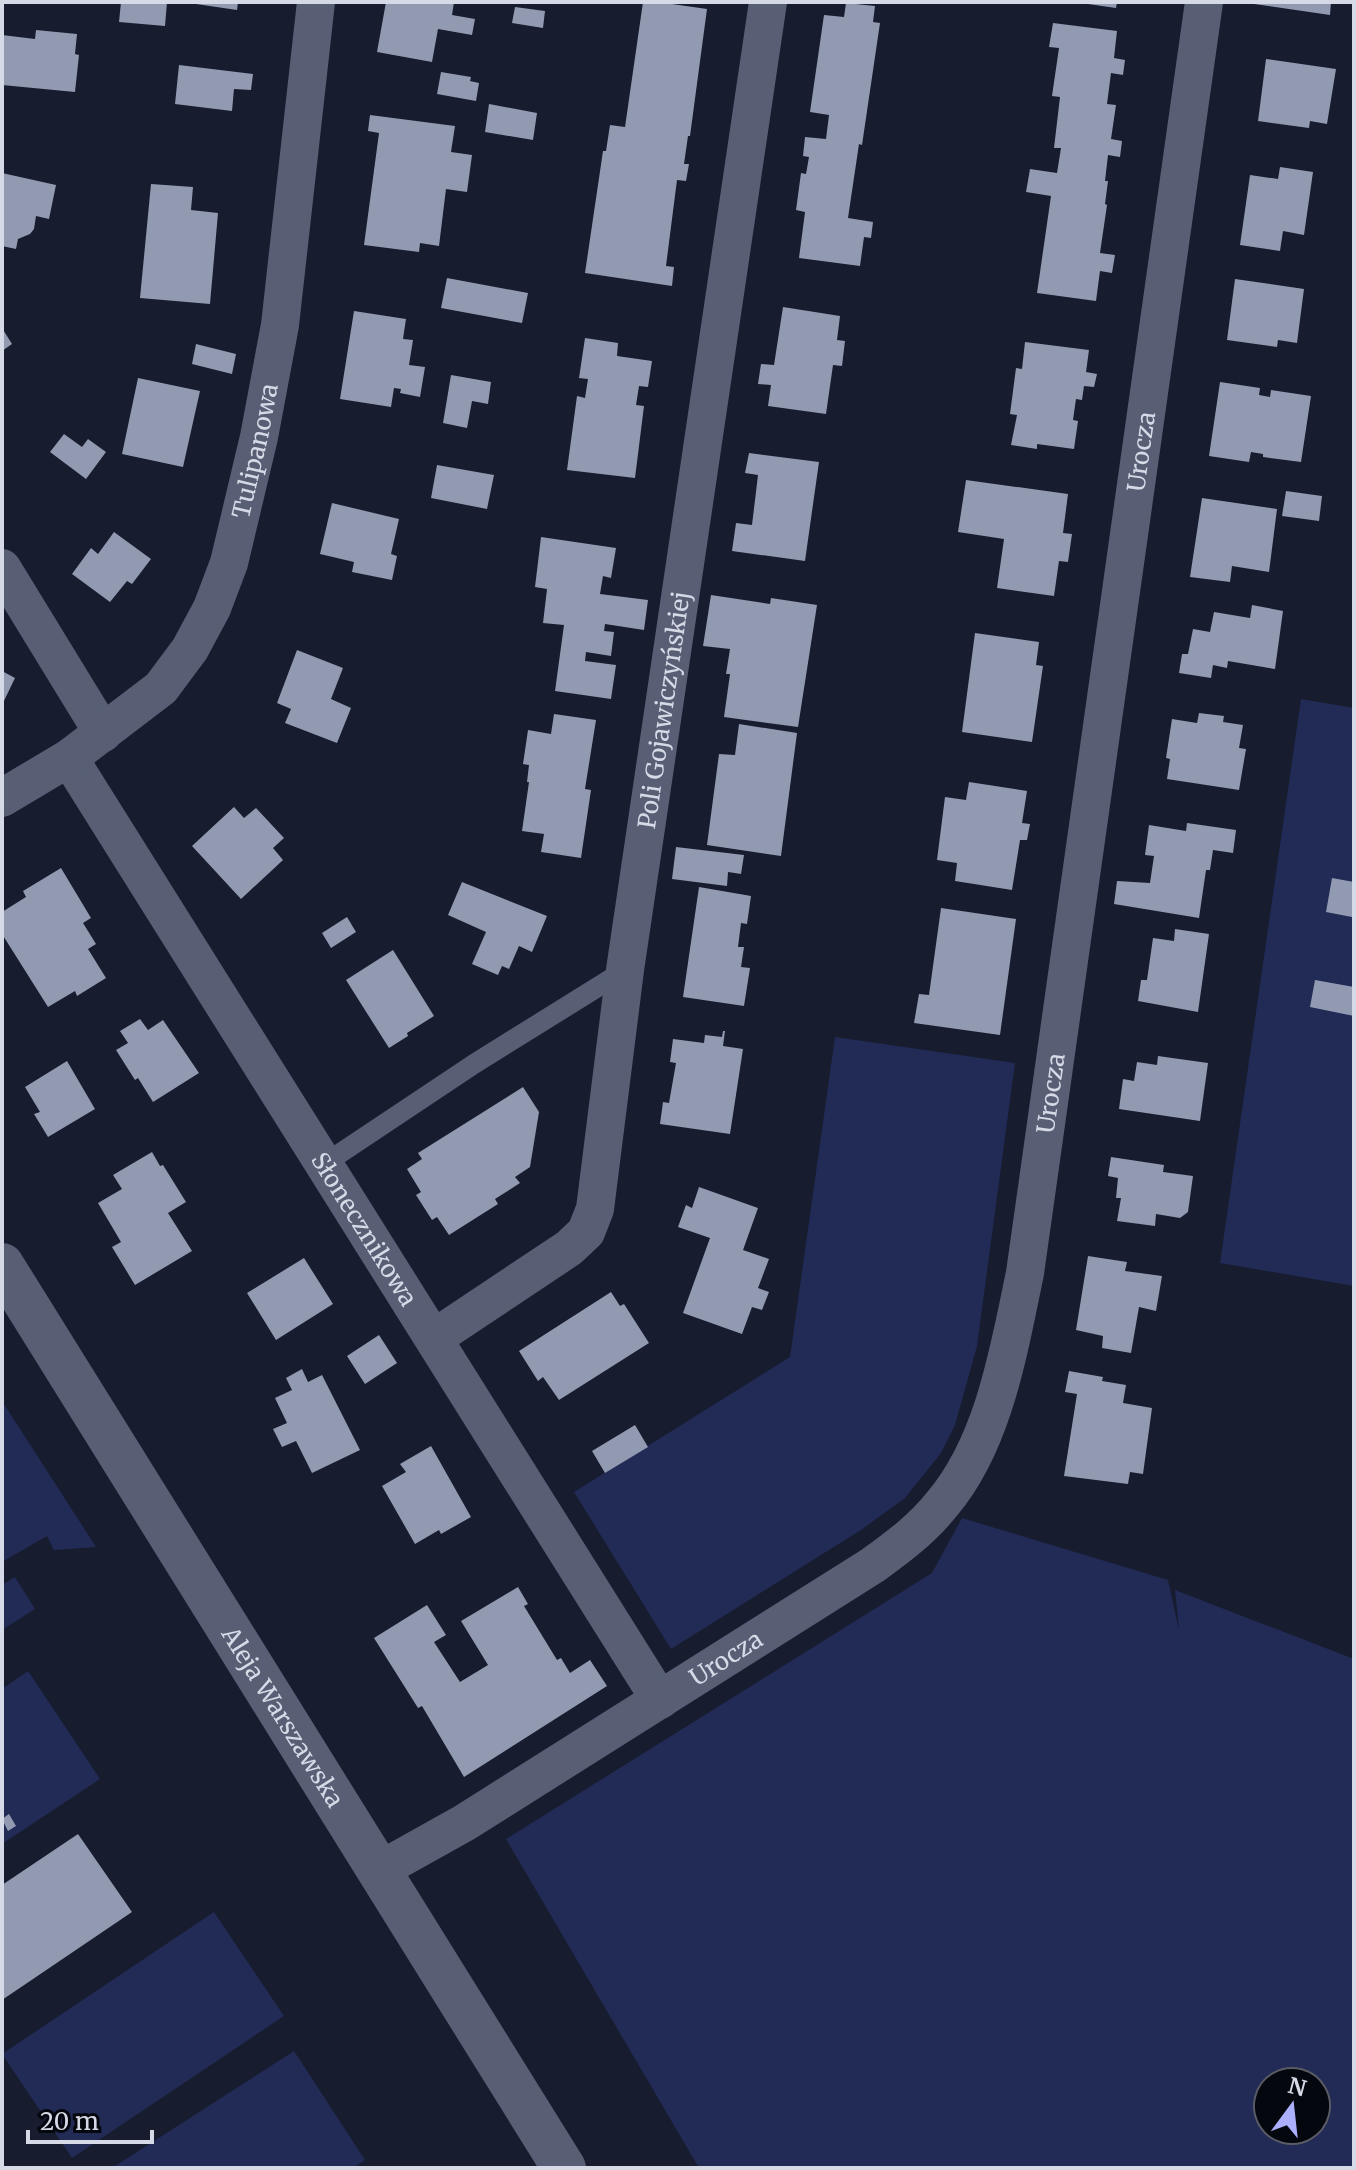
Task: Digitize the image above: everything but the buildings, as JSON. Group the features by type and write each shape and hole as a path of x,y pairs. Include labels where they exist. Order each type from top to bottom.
{"street":[{"name":"Tulipanowa","path":"2,798 69,758 161,688 190,649 212,608 229,563 259,437 280,325 316,2"},
{"name":"Poli Gojawiczyńskiej","path":"434,1338 569,1248 586,1232 595,1209 625,970 768,2"},
{"name":"Urocza","path":"378,1871 464,1823 861,1573 914,1535 944,1503 967,1467 987,1423 1001,1379 1025,1273 1204,2"},
{"path":"2,568 103,733"},
{"name":"Słonecznikowa","path":"69,758 660,1700"},
{"name":"Aleja Warszawska","path":"2,1265 564,2168"}],"lane":[{"path":"324,1164 474,1064 625,970"}],"shaded area":[{"path":"1301,699 1354,708 1354,1286 1220,1263"},
{"path":"835,1037 1015,1063 977,1346 955,1425 941,1453 905,1498 861,1530 671,1649 574,1492 790,1357"},
{"path":"2,1401 96,1547 54,1550 47,1536 2,1562"},
{"path":"962,1518 1168,1580 1179,1630 1175,1590 1354,1659 1354,2168 699,2168 506,1839 932,1573"},
{"path":"15,1577 35,1609 2,1630 2,1585"},
{"path":"28,1671 100,1779 2,1844 2,1689"},
{"path":"214,1912 284,2016 72,2158 2,2054"},
{"path":"294,2051 365,2160 353,2168 112,2168"}]}
